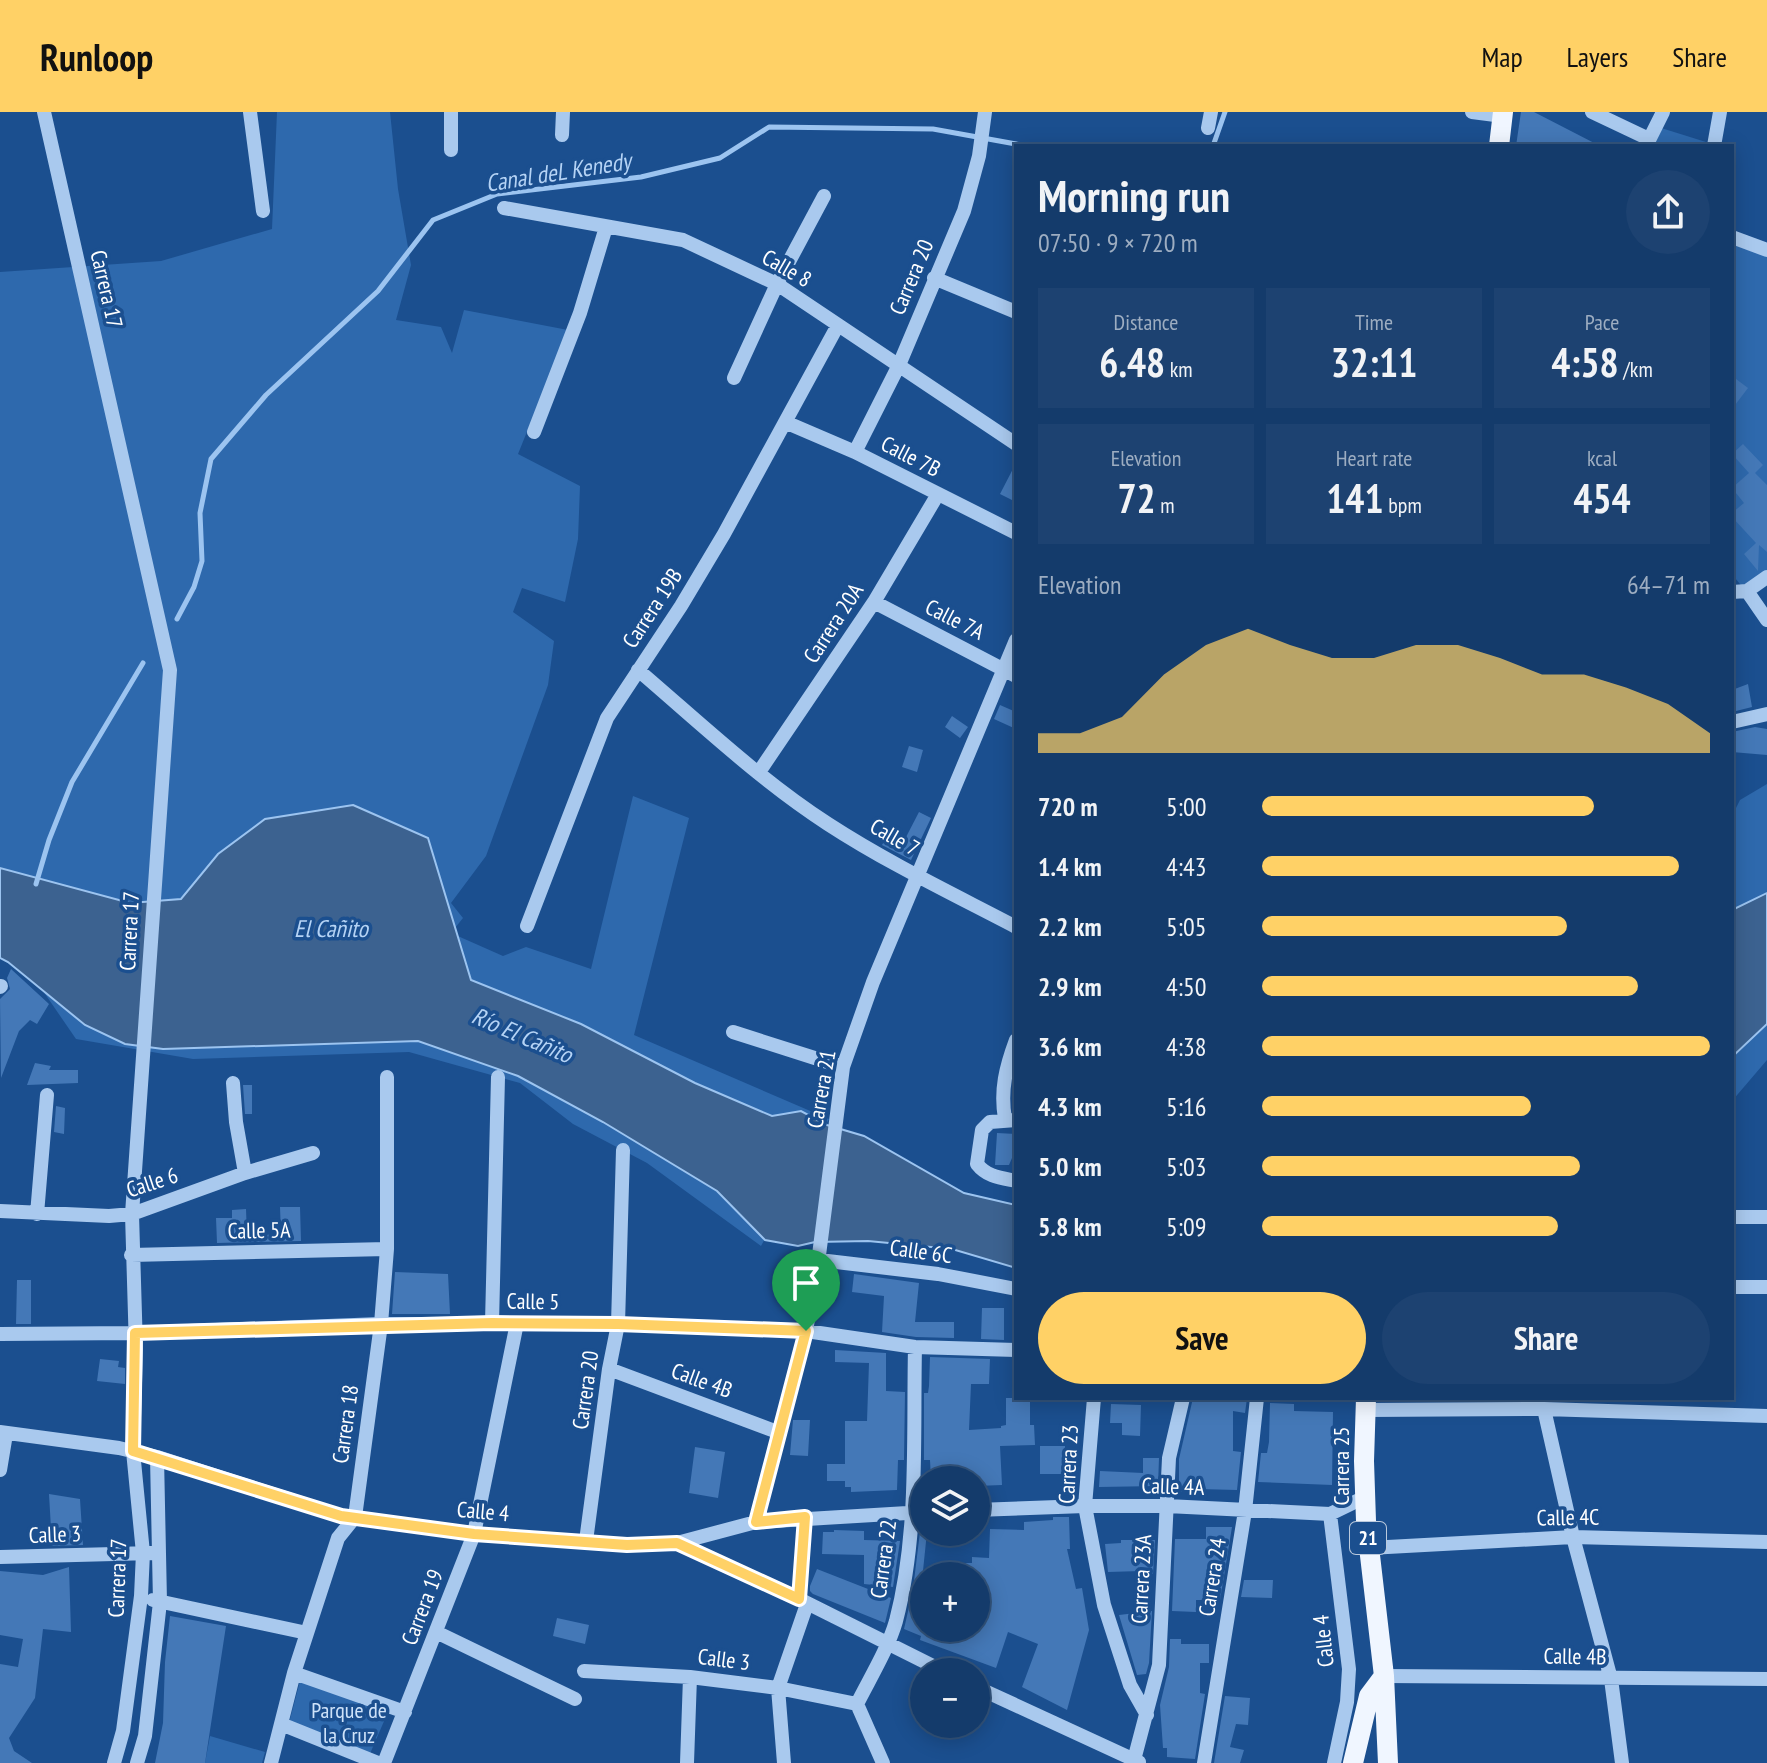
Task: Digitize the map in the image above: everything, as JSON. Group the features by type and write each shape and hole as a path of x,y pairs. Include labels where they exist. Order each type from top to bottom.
{"main road":[{"path":"1499,144 1503,114"},
{"name":"Carrera 25","path":"1366,1404 1365,1497 1384,1676"},
{"path":"1353,1763 1369,1696 1384,1676"},
{"name":"21","path":"1384,1676 1388,1763"}],"street":[{"path":"44,113 62,112"},
{"path":"250,112 263,211"},
{"path":"451,112 451,150"},
{"path":"562,135 563,112"},
{"path":"1208,128 1211,112"},
{"path":"1472,112 1503,114"},
{"path":"1592,112 1647,142 1663,112"},
{"path":"1714,144 1720,112"},
{"name":"Carrera 17","path":"44,113 170,670 132,1214 135,1333 133,1451 143,1553 141,1596 123,1731 114,1763"},
{"name":"Carrera 20","path":"855,452 899,365 964,211 979,156 984,119"},
{"path":"734,378 777,284 824,196"},
{"name":"Calle 8","path":"504,208 683,240 777,284 1014,443"},
{"path":"534,432 580,313 606,227"},
{"path":"1734,238 1767,250"},
{"path":"934,278 1014,311"},
{"name":"Carrera 19B","path":"527,926 607,718 717,546 838,325"},
{"name":"Calle 7B","path":"785,422 855,452 1014,532"},
{"name":"Carrera 20A","path":"759,772 874,602 938,494"},
{"path":"1767,577 1740,591 1767,620"},
{"name":"Calle 7A","path":"874,602 1010,672"},
{"name":"Carrera 21","path":"756,1522 806,1331 819,1257 843,1067 873,982 1010,672 1014,651"},
{"name":"Calle 7","path":"638,670 759,772 827,823 919,877 1014,926"},
{"path":"1734,722 1767,714"},
{"path":"733,1032 843,1067"},
{"path":"1014,1046 1005,1071 1002,1099 1010,1120 990,1122 982,1130 977,1164 992,1177 1014,1181"},
{"name":"Carrera 18","path":"271,1763 294,1673 338,1538 355,1517 381,1324 387,1249 387,1077"},
{"path":"492,1323 498,1077"},
{"path":"233,1083 245,1173"},
{"path":"37,1214 47,1095"},
{"name":"Carrera 20","path":"586,1541 618,1324 623,1150"},
{"name":"Calle 6","path":"0,1211 109,1216 132,1214 245,1173 313,1153"},
{"path":"1734,1217 1767,1217"},
{"name":"Calle 5A","path":"131,1255 387,1249"},
{"name":"Calle 6C","path":"819,1257 1014,1289"},
{"path":"1734,1287 1767,1287"},
{"name":"Carrera 19","path":"381,1763 405,1712 474,1534 517,1323"},
{"name":"Calle 5","path":"0,1334 135,1333 381,1324 618,1324 806,1331 915,1347 1014,1350"},
{"name":"Carrera 22","path":"915,1347 917,1466"},
{"name":"Calle 4B","path":"609,1369 780,1433"},
{"name":"Carrera 23","path":"1094,1400 1085,1506 1104,1605 1130,1685 1147,1715"},
{"name":"Carrera 23A","path":"1138,1761 1159,1665 1169,1458 1183,1400"},
{"name":"Carrera 24","path":"1204,1763 1245,1511 1257,1400"},
{"path":"1366,1404 1518,1403 1544,1409 1767,1416"},
{"path":"1544,1409 1573,1537 1611,1679 1622,1763"},
{"path":"0,1470 3,1433"},
{"name":"Calle 4","path":"3,1433 133,1451 341,1516 474,1534 627,1545 677,1543 917,1658"},
{"name":"Carrera 17","path":"137,1763 145,1736 160,1602 157,1457"},
{"name":"Calle 4A","path":"990,1509 1167,1506 1330,1514 1365,1497"},
{"path":"677,1543 756,1522 910,1512"},
{"name":"Calle 4","path":"1330,1514 1349,1669 1347,1702 1334,1763"},
{"path":"784,1763 778,1688 803,1602 805,1517"},
{"name":"Calle 4C","path":"1369,1548 1573,1537 1767,1542"},
{"name":"Carrera 22","path":"857,1704 895,1625 912,1546"},
{"name":"Calle 3","path":"0,1557 159,1553"},
{"path":"141,1596 307,1633"},
{"path":"436,1632 575,1699"},
{"name":"Calle 3","path":"584,1671 690,1677 778,1688 857,1704"},
{"path":"294,1673 405,1712"},
{"name":"Calle 4B","path":"1384,1676 1767,1679"},
{"path":"687,1763 690,1677"},
{"path":"990,1694 1113,1758 1138,1761"},
{"path":"857,1704 883,1763"},
{"path":"281,1724 381,1763"},
{"path":"123,1731 145,1736"}],"green space":[{"path":"277,112 390,112 398,189 411,265 396,320 441,327 452,353 464,310 568,330 518,454 580,486 578,539 565,602 522,588 513,612 554,641 548,685 486,856 451,903 463,918 451,933 503,956 526,947 591,969 633,796 689,818 634,1035 829,1119 761,1246 647,1163 573,1124 520,1083 409,1052 193,1059 76,1039 21,959 0,953 0,272 161,261 272,229"},
{"path":"1658,127 1706,142 1706,144 1652,144"},
{"path":"1734,239 1767,253 1767,570 1743,588 1734,577"},
{"path":"1767,784 1767,1060 1734,1099 1734,812 1740,800"},
{"name":"Parque de la Cruz","path":"300,1681 388,1712 369,1756 289,1723"},
{"path":"210,1736 265,1752 262,1763 205,1763"}],"water":[{"name":"El Cañito","path":"353,805 428,838 471,980 581,1024 695,1083 772,1116 801,1111 827,1125 864,1136 964,1193 1014,1205 1014,1267 952,1249 868,1241 815,1242 798,1246 765,1240 717,1191 603,1122 518,1076 418,1041 163,1049 125,1044 85,1025 0,958 0,868 130,903 181,899 218,854 265,819"},
{"path":"1767,893 1767,1024 1734,1055 1734,910"}],"building":[{"path":"1521,112 1534,112 1596,144 1516,144"},
{"path":"1734,378 1748,388 1734,406"},
{"path":"1743,444 1763,465 1755,473 1767,485 1767,552 1759,545 1758,571 1744,554 1756,543 1734,519 1734,511 1744,503 1734,486 1749,473 1734,452"},
{"path":"1014,467 1014,501 1000,494"},
{"path":"1748,684 1752,707 1734,712 1734,689"},
{"path":"1000,705 1014,711 1014,728 994,719"},
{"path":"952,716 968,727 960,738 945,727"},
{"path":"1755,727 1767,729 1767,755 1734,752 1734,732"},
{"path":"909,746 923,750 917,772 902,767"},
{"path":"919,812 931,818 911,860 882,845 888,834 904,841"},
{"path":"11,969 49,1004 37,1024 30,1020 19,1031 1,1078 0,999 10,989 7,978"},
{"path":"35,1063 51,1066 49,1070 78,1070 78,1083 27,1085"},
{"path":"243,1085 252,1085 252,1114 245,1114"},
{"path":"56,1106 65,1108 64,1134 54,1132"},
{"path":"997,1133 1014,1134 1014,1158 1009,1165 995,1165"},
{"path":"280,1207 300,1207 301,1241 217,1243 216,1218 232,1218 232,1210 246,1209 247,1236 281,1234"},
{"path":"395,1272 448,1274 450,1314 392,1314"},
{"path":"854,1274 919,1283 915,1322 954,1322 954,1338 882,1332 884,1296 852,1292"},
{"path":"17,1280 31,1280 31,1324 16,1324"},
{"path":"982,1308 1004,1308 1004,1340 981,1339"},
{"path":"835,1350 886,1353 886,1391 905,1392 904,1460 898,1460 897,1490 851,1492 851,1487 845,1487 845,1481 827,1481 827,1464 845,1464 845,1421 867,1421 869,1363 835,1362"},
{"path":"930,1357 990,1359 989,1384 971,1384 969,1430 1006,1425 1006,1398 1030,1400 1030,1425 1034,1425 1035,1445 1000,1446 1002,1485 990,1485 990,1466 930,1466 930,1460 924,1460 924,1393 928,1393"},
{"path":"100,1359 119,1361 118,1367 125,1368 125,1384 97,1381"},
{"path":"1193,1400 1247,1400 1245,1413 1233,1411 1233,1451 1241,1452 1237,1490 1199,1489 1198,1494 1181,1492 1179,1459"},
{"path":"1270,1403 1294,1404 1294,1411 1333,1412 1332,1485 1258,1482 1261,1453 1267,1453 1269,1442"},
{"path":"1111,1404 1141,1405 1140,1436 1122,1435 1122,1423 1110,1423"},
{"path":"793,1420 810,1420 808,1456 790,1455"},
{"path":"1040,1446 1065,1446 1065,1474 1040,1474"},
{"path":"695,1447 725,1452 718,1498 689,1493"},
{"path":"1143,1458 1159,1458 1158,1486 1099,1487 1100,1471 1143,1473"},
{"path":"49,1494 80,1499 83,1545 52,1546"},
{"path":"1053,1517 1069,1517 1070,1549 1067,1549 1076,1589 1082,1588 1089,1630 1067,1710 1022,1687 1038,1644 1008,1632 996,1668 990,1666 990,1658 969,1658 925,1642 990,1642 990,1562 972,1562 972,1557 989,1558 990,1529 1024,1530 1024,1522 1053,1520"},
{"path":"1206,1527 1232,1527 1220,1600 1196,1600 1196,1612 1172,1611 1175,1539 1206,1539"},
{"path":"864,1531 864,1540 900,1541 893,1587 864,1584 864,1555 822,1554 823,1532"},
{"path":"1121,1540 1155,1540 1153,1574 1141,1574 1141,1571 1108,1572 1105,1544 1121,1543"},
{"path":"918,1546 926,1546 924,1562 916,1562"},
{"path":"69,1567 71,1632 43,1629 35,1698 9,1738 14,1751 32,1763 0,1763 0,1664 18,1667 23,1639 0,1635 0,1571 43,1575"},
{"path":"817,1569 891,1598 885,1623 813,1594 810,1586"},
{"path":"1244,1580 1273,1580 1272,1598 1241,1597"},
{"path":"910,1607 910,1631 904,1629"},
{"path":"1152,1611 1149,1663 1146,1674 1137,1675 1119,1615"},
{"path":"170,1616 226,1626 205,1763 155,1763 163,1723"},
{"path":"557,1618 589,1625 585,1644 553,1636"},
{"path":"1170,1639 1181,1639 1181,1644 1209,1644 1209,1663 1200,1663 1200,1693 1205,1694 1195,1759 1167,1757 1167,1748 1163,1748 1160,1705 1169,1667"},
{"path":"1225,1696 1250,1698 1248,1725 1236,1724 1230,1747 1244,1750 1240,1763 1214,1763"}],"waterway":[{"name":"Canal deL Kenedy","path":"1214,144 1225,112"},
{"name":"Canal deL Kenedy","path":"177,619 194,587 202,561 200,513 211,459 266,395 378,291 433,220 497,194 641,177 720,158 769,127 933,129 1016,144"},
{"name":"Canal deL Kenedy","path":"36,884 72,782 143,663"}],"route":[{"path":"492,1323 806,1331 756,1522 805,1517 799,1599 677,1543 627,1545 474,1534 341,1516 133,1451 135,1333 492,1323"}],"water label":[{"name":"Río El Cañito","path":"522,1035"}]}
